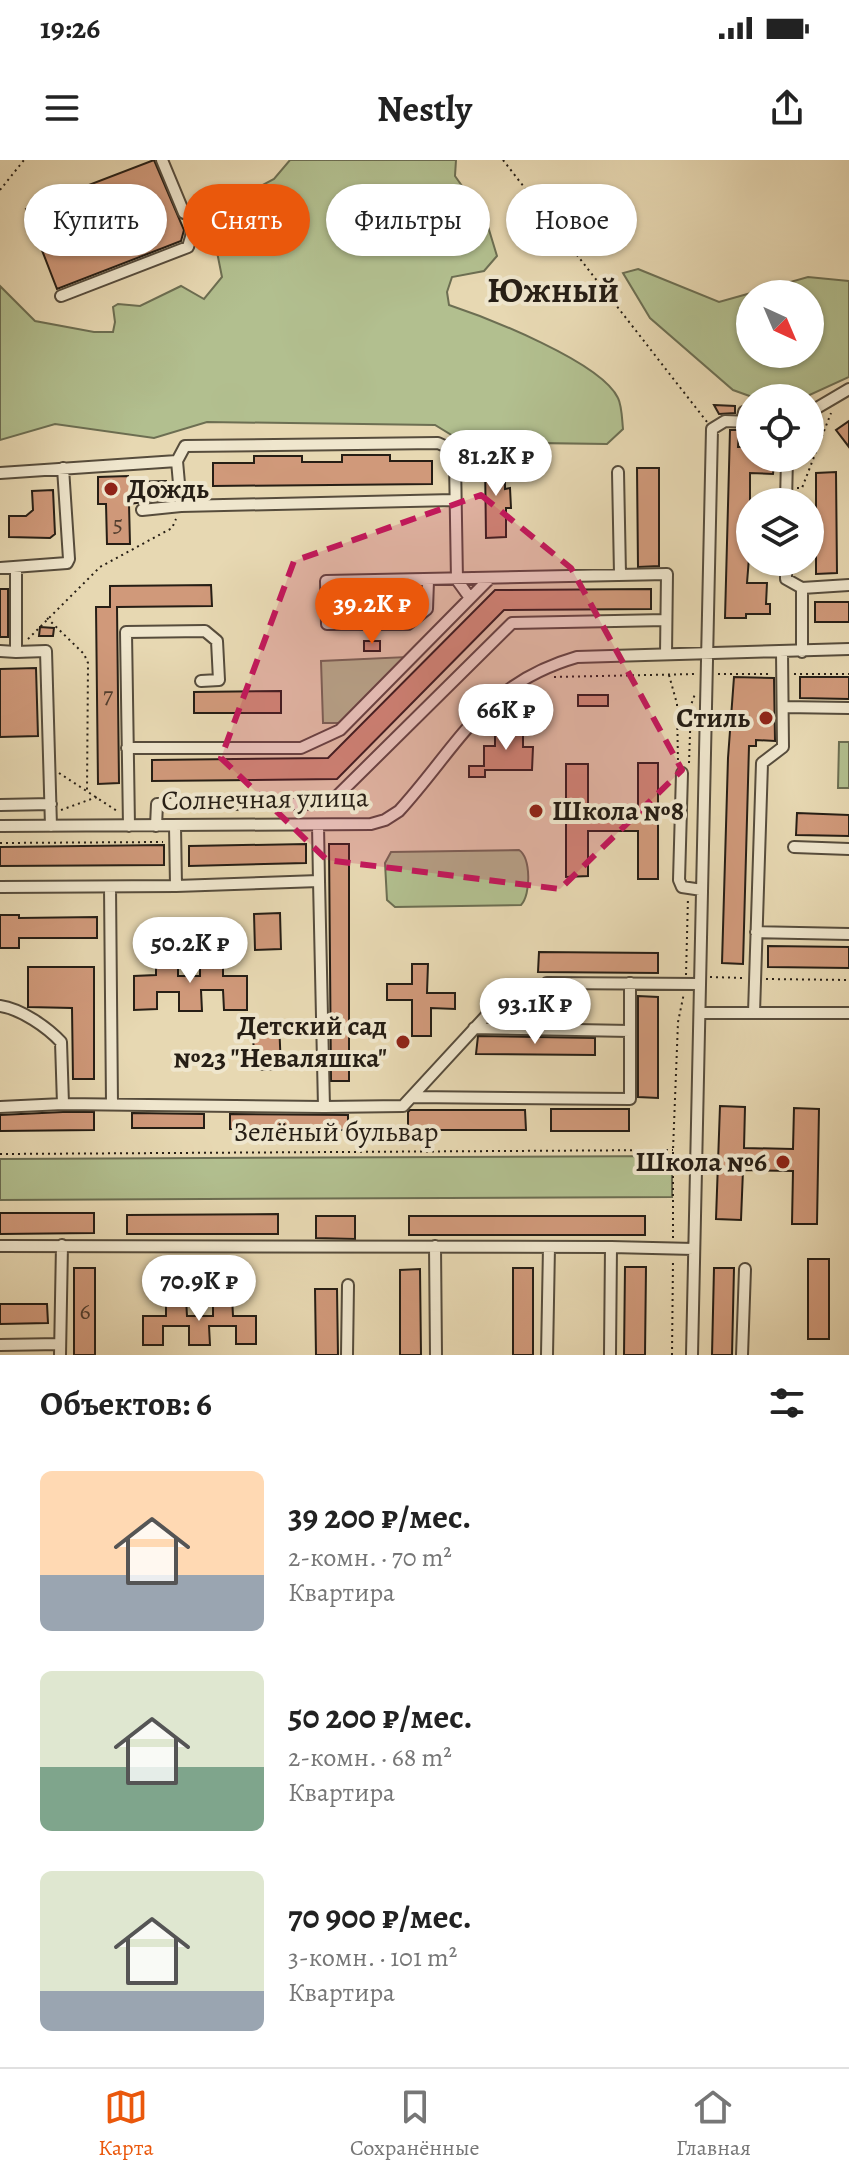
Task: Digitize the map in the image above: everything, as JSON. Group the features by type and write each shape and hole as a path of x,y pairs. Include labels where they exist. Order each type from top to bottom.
{"street":[{"path":"61,296 188,247 194,209 184,213 162,160"},
{"path":"824,404 849,389"},
{"path":"692,1355 712,429 725,421 736,422"},
{"path":"181,506 177,461 185,446 438,443 449,448 455,461 457,580 470,598"},
{"path":"0,473 177,461"},
{"path":"0,568 62,565 69,559 63,468"},
{"path":"618,472 620,574"},
{"path":"787,472 787,488"},
{"path":"142,510 181,506 454,500"},
{"path":"16,567 16,652"},
{"path":"428,581 427,609 408,624 327,624 326,581 667,574 666,654"},
{"path":"786,576 802,588 849,585"},
{"path":"127,748 301,748 340,730 490,578"},
{"path":"802,588 802,652"},
{"path":"324,1107 319,881 329,804 512,623 666,620"},
{"path":"128,822 126,632 205,631 217,641 219,680 201,681"},
{"name":"Солнечная улица","path":"0,826 128,822 156,826 371,824 399,811 483,711 517,683 547,666 577,657 849,649"},
{"path":"0,651 46,651 51,826"},
{"path":"754,1013 762,763 783,747 782,652"},
{"path":"784,707 849,708"},
{"path":"682,773 679,880 682,887 702,890"},
{"path":"156,826 157,804 329,804"},
{"path":"0,805 51,809"},
{"path":"175,826 176,886"},
{"path":"794,847 849,849"},
{"path":"0,887 319,881"},
{"path":"110,887 112,1104"},
{"path":"756,932 849,934"},
{"path":"0,1107 63,1104 403,1106 498,1003 533,1005 547,983 686,984 700,981"},
{"path":"412,1097 630,1099 630,983"},
{"path":"0,1006 15,1009 61,1042 63,1104"},
{"path":"700,1013 849,1013"},
{"path":"474,1028 630,1031"},
{"path":"0,1345 60,1350 62,1245"},
{"path":"0,1246 694,1249"},
{"path":"435,1246 436,1355"},
{"path":"547,1355 549,1247"},
{"path":"610,1355 611,1247"},
{"path":"742,1355 745,1269"},
{"path":"347,1355 348,1285"}],"path":[{"path":"0,190 24,160"},
{"path":"503,160 712,429"},
{"path":"802,488 837,397"},
{"path":"16,652 100,567 172,528 181,506"},
{"path":"47,618 84,654 88,663 87,791"},
{"path":"669,675 677,704 677,762 682,773 689,764 691,705 698,685"},
{"path":"50,766 128,822"},
{"path":"51,809 97,797"},
{"path":"0,843 175,842"},
{"path":"672,1355 673,1150 678,1022 686,984 688,889"},
{"path":"700,981 755,978 849,980"},
{"name":"Зелёный бульвар","path":"0,1154 673,1150"}],"highlighted area":[{"path":"481,495 571,568 682,770 560,889 327,860 221,758 294,561"}],"green space":[{"path":"290,160 456,160 455,176 461,184 326,184 326,256 490,256 490,233 497,256 484,271 452,277 447,292 449,305 542,343 590,370 618,398 623,429 607,444 463,442 435,425 207,422 154,438 55,424 0,440 0,286 35,321 94,332 113,332 113,307 118,304 140,306 181,286 204,299 222,277 218,256 310,256 310,184 265,184 274,179"},
{"path":"638,269 719,302 736,297 736,368 824,368 824,280 797,280 808,277 849,281 849,377 824,388 824,384 736,384 736,391 650,318 623,273"},
{"path":"406,657 341,723 323,723 321,661"},
{"path":"839,742 849,742 849,788 838,788"},
{"path":"519,850 526,861 528,877 527,893 521,905 395,907 387,900 385,863 391,852"},
{"path":"672,1156 672,1197 0,1200 0,1159"}],"building":[{"path":"154,160 164,184 91,184"},
{"path":"167,190 183,228 181,241 167,246"},
{"path":"44,256 142,256 57,289"},
{"path":"714,405 735,406 735,413 719,414"},
{"path":"849,421 849,447 836,430"},
{"path":"730,430 736,430 736,472 773,472 750,473 750,488 736,488 736,576 748,576 747,583 767,583 766,604 770,604 770,614 725,618"},
{"path":"342,455 390,455 390,461 432,461 432,484 213,486 213,463 254,463 254,456 302,456 302,462 342,462"},
{"path":"505,458 505,489 510,488 511,508 506,508 506,537 486,538 485,459"},
{"path":"637,468 659,468 659,566 638,567"},
{"path":"836,472 837,573 824,574 824,488 816,488 816,473"},
{"path":"128,476 128,482 166,481 167,499 129,504 130,544 107,544 106,504 98,504 98,477"},
{"path":"53,490 55,534 50,538 9,537 9,516 26,516 33,510 32,491"},
{"path":"211,585 212,606 117,607 119,783 98,784 96,607 110,607 110,586"},
{"path":"0,589 8,589 8,637 0,637"},
{"path":"651,589 651,609 504,610 337,779 152,781 152,760 328,758 495,590"},
{"path":"417,594 417,607 405,616 335,616 334,595"},
{"path":"815,602 849,602 849,622 815,622"},
{"path":"40,627 54,628 53,636 39,636"},
{"path":"364,641 380,641 380,651 364,651"},
{"path":"36,668 38,736 0,737 0,669"},
{"path":"734,677 774,678 775,741 756,740 756,746 749,746 743,964 722,963 728,758"},
{"path":"800,677 849,677 849,699 800,698"},
{"path":"281,691 281,713 194,713 194,692"},
{"path":"578,695 608,695 608,706 578,706"},
{"path":"495,723 523,723 523,747 533,747 532,770 485,770 485,777 469,777 469,766 484,766 484,746 495,746"},
{"path":"638,763 658,763 658,879 638,879 638,831 588,831 588,876 566,877 566,764 588,764 588,812 638,812"},
{"path":"797,813 849,815 849,836 796,835"},
{"path":"306,844 306,863 189,866 189,846"},
{"path":"329,844 349,844 349,1081 331,1081"},
{"path":"164,845 164,865 0,866 0,847"},
{"path":"280,913 281,949 255,950 254,914"},
{"path":"0,915 19,915 19,918 97,917 97,938 19,938 19,948 0,948"},
{"path":"768,946 849,947 849,968 768,967"},
{"path":"539,952 658,953 658,973 538,972"},
{"path":"200,956 223,956 223,976 247,976 247,1010 224,1010 223,990 201,990 202,1011 179,1011 179,992 157,992 157,1009 134,1010 134,976 156,975 156,957 178,957 178,976 200,976"},
{"path":"412,964 428,964 427,993 455,993 455,1009 431,1008 431,1036 412,1036 412,1000 387,1000 387,984 412,984"},
{"path":"28,967 94,967 94,1079 73,1079 72,1008 28,1007"},
{"path":"638,996 658,997 658,1098 638,1097"},
{"path":"279,1021 281,1069 254,1070 253,1022"},
{"path":"478,1036 595,1038 595,1055 476,1054"},
{"path":"720,1106 745,1107 744,1148 793,1149 794,1108 819,1109 817,1224 792,1224 793,1171 743,1170 741,1220 716,1219"},
{"path":"551,1109 629,1109 629,1131 551,1131"},
{"path":"410,1110 525,1110 526,1130 408,1130"},
{"path":"94,1112 94,1130 0,1131 0,1115"},
{"path":"132,1113 204,1114 204,1128 132,1128"},
{"path":"230,1114 348,1115 348,1130 230,1129"},
{"path":"0,1213 94,1213 94,1233 0,1234"},
{"path":"278,1214 278,1234 127,1234 127,1215"},
{"path":"316,1216 355,1216 355,1239 316,1238"},
{"path":"409,1216 645,1216 645,1235 409,1235"},
{"path":"808,1259 829,1259 829,1339 808,1339"},
{"path":"625,1267 646,1267 645,1355 624,1355"},
{"path":"74,1268 95,1268 95,1355 74,1355"},
{"path":"513,1268 533,1268 533,1355 513,1355"},
{"path":"714,1268 734,1268 732,1355 712,1355"},
{"path":"420,1269 421,1355 400,1355 400,1270"},
{"path":"315,1289 337,1289 338,1355 316,1355"},
{"path":"213,1297 232,1297 233,1316 256,1316 256,1344 236,1344 236,1326 209,1326 210,1345 189,1345 189,1326 163,1326 163,1345 143,1345 143,1316 166,1316 166,1298 186,1298 187,1316 213,1316"},
{"path":"0,1304 47,1304 48,1323 0,1324"}],"place":[{"name":"Дождь","path":"111,489"},
{"name":"Стиль","path":"766,718"},
{"name":"Школа №8","path":"536,811"},
{"name":"Детский сад №23 \"Неваляшка\"","path":"403,1042"},
{"name":"Школа №6","path":"783,1162"}],"district":[{"name":"Южный","path":"553,289"}]}
